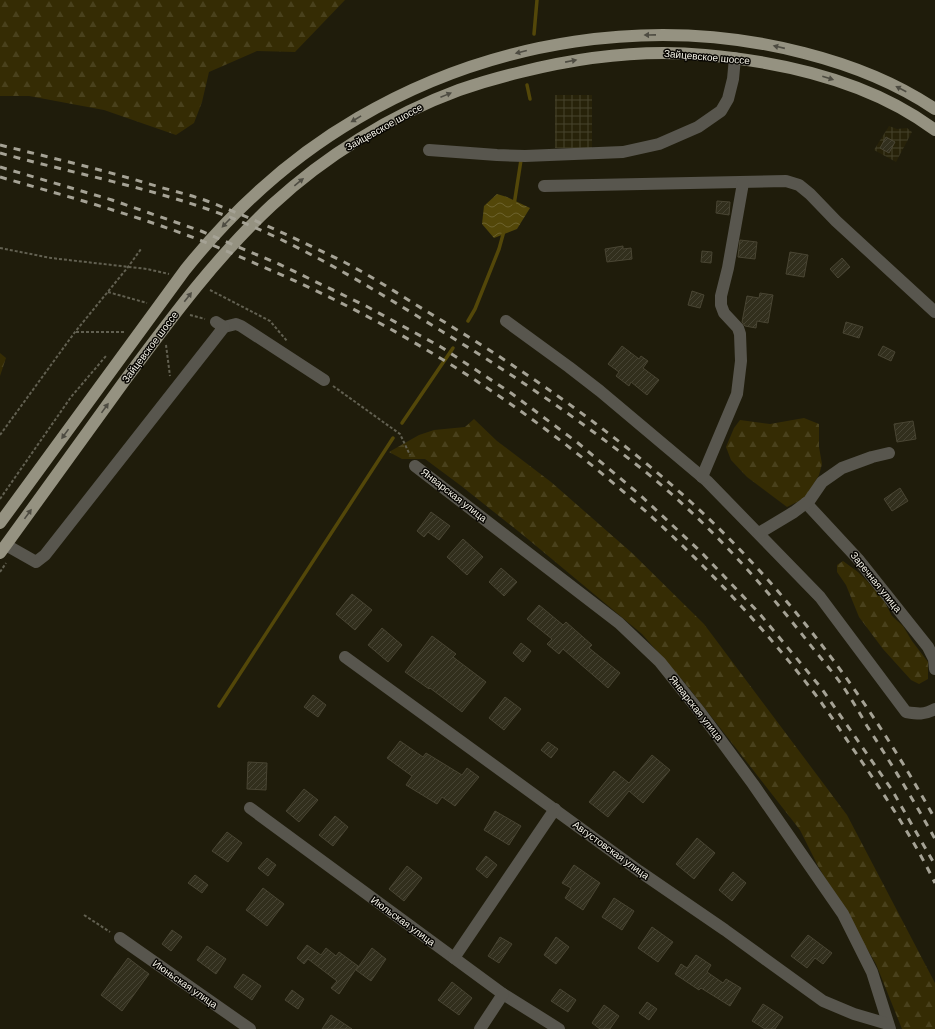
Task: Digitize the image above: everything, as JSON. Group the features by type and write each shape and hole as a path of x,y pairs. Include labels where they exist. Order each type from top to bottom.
{"main road":[{"name":"Зайцевское шоссе","path":"0,523 137,334 193,260 241,207 280,173 312,148 357,118 390,100 437,79 467,68 525,52 587,40 662,34 714,37 747,40 782,47 845,65 899,88 935,109"},
{"name":"Зайцевское шоссе","path":"3,549 160,340 197,285 274,203 314,170 334,156 411,111 443,96 486,81 582,59 610,55 665,52 735,58 787,67 815,74 845,84 895,105 935,130"}],"street":[{"path":"430,150 497,156 525,156 623,152 659,144 698,127 721,111 728,99 733,79 735,58"},
{"path":"544,186 786,181 799,185 935,312"},
{"path":"702,477 737,394 741,361 740,334 738,328 724,313 721,305 721,296 728,268 743,183"},
{"path":"506,321 594,386 702,477 759,533 820,597 906,712 919,714 927,713 935,708"},
{"path":"3,549 36,562 45,555 220,324 236,324 241,326 324,380"},
{"path":"759,533 806,503 822,482 842,468 872,456 889,453"},
{"name":"Январская улица","path":"416,466 619,624 660,662 700,712 753,784 843,914 872,972 889,1026"},
{"name":"Заречная улица","path":"806,503 858,559 928,647 934,659 935,668"},
{"name":"Августовская улица","path":"345,657 639,871 725,930 823,1001 889,1026"},
{"name":"Июльская улица","path":"250,808 503,994 559,1029"},
{"path":"454,958 555,809"},
{"name":"Июньская улица","path":"120,938 250,1029"},
{"path":"480,1029 503,994"}],"path":[{"path":"0,248 51,258 163,272"},
{"path":"0,435 75,332 141,249"},
{"path":"217,293 270,321 286,339 293,359"},
{"path":"75,332 127,332 122,338"},
{"path":"160,340 171,382"},
{"path":"0,498 71,397 106,356"},
{"path":"324,380 400,434 416,466"},
{"path":"84,915 120,938"}],"shaded area":[{"path":"555,95 592,95 592,148 555,148"},
{"path":"889,126 897,129 907,128 912,132 896,162 874,150"}],"green space":[{"path":"0,0 345,0 295,52 257,51 209,72 202,102 194,123 176,135 104,110 29,96 0,96"},
{"path":"0,353 6,358 0,376"},
{"path":"804,418 819,424 819,447 822,464 819,475 805,498 787,507 747,477 731,460 726,447 734,428 740,420 770,424"},
{"path":"474,419 497,441 551,482 632,553 704,624 847,815 935,983 935,1029 902,1029 876,964 818,866 800,830 685,683 642,634 523,535 425,459 402,459 389,452 419,435 434,430 465,427"},
{"path":"843,561 867,581 883,599 892,616 903,626 928,662 928,679 919,684 911,680 883,649 859,617 846,585 837,572 837,565"}],"water":[{"path":"497,194 530,208 517,229 494,238 482,224 484,206"}],"building":[{"path":"886,137 895,142 889,153 880,148"},
{"path":"717,201 730,202 729,215 716,213"},
{"path":"740,240 757,242 755,259 738,257"},
{"path":"623,246 623,249 631,248 632,259 607,262 605,249"},
{"path":"702,251 712,252 711,263 701,262"},
{"path":"790,252 808,255 804,277 786,274"},
{"path":"842,258 850,267 838,278 830,269"},
{"path":"692,291 704,295 700,308 688,305"},
{"path":"760,293 773,295 768,323 757,321 756,328 745,326 742,322 747,296 759,298"},
{"path":"846,322 863,327 859,338 843,333"},
{"path":"622,346 639,359 641,356 648,361 643,368 659,380 647,395 631,382 629,386 616,376 619,372 608,364"},
{"path":"883,346 895,352 891,361 878,355"},
{"path":"913,421 916,439 897,442 894,424"},
{"path":"900,488 908,501 892,511 884,499"},
{"path":"431,512 450,526 439,540 428,532 424,537 417,531"},
{"path":"463,539 483,557 467,575 447,557"},
{"path":"501,568 517,582 504,596 489,582"},
{"path":"352,594 372,610 355,630 336,614"},
{"path":"539,605 563,625 566,622 592,645 589,648 620,673 608,688 563,649 559,654 547,644 552,639 527,619"},
{"path":"382,628 402,645 388,662 368,645"},
{"path":"432,636 456,654 453,657 486,682 462,712 430,688 429,689 405,672"},
{"path":"521,643 531,651 523,662 513,653"},
{"path":"313,695 326,705 318,717 304,707"},
{"path":"505,697 521,709 504,730 489,718"},
{"path":"400,741 423,757 426,753 462,775 467,768 479,777 455,806 442,797 437,804 406,785 412,776 387,758"},
{"path":"548,742 558,749 551,758 541,750"},
{"path":"652,755 670,770 643,803 629,791 608,817 589,802 614,771 629,783"},
{"path":"248,762 267,763 266,790 247,789"},
{"path":"304,789 318,800 299,822 286,811"},
{"path":"495,811 521,826 509,845 484,830"},
{"path":"335,816 348,827 333,846 319,835"},
{"path":"227,832 242,843 228,862 212,851"},
{"path":"697,838 715,853 694,879 676,864"},
{"path":"486,856 497,865 487,878 476,869"},
{"path":"267,858 276,865 268,876 258,868"},
{"path":"574,865 600,883 583,910 565,898 571,888 562,883"},
{"path":"407,866 422,878 404,901 389,889"},
{"path":"733,872 746,883 732,901 719,890"},
{"path":"195,875 208,885 202,893 188,883"},
{"path":"263,888 284,904 267,926 246,910"},
{"path":"614,898 634,911 622,930 602,917"},
{"path":"652,927 673,942 658,962 638,948"},
{"path":"172,930 182,937 171,951 162,944"},
{"path":"808,935 832,953 823,964 815,958 807,968 791,956"},
{"path":"500,937 512,944 499,963 488,956"},
{"path":"556,937 569,947 556,964 544,955"},
{"path":"307,945 321,955 326,948 336,956 339,952 358,966 339,994 331,988 337,981 308,959 304,964 297,958"},
{"path":"207,946 226,959 216,974 197,960"},
{"path":"372,948 386,959 371,981 356,970"},
{"path":"696,955 711,965 707,972 723,983 726,979 741,988 730,1006 701,988 699,990 675,974 681,964 687,968"},
{"path":"128,958 149,974 122,1011 101,995"},
{"path":"243,974 261,986 252,1000 234,987"},
{"path":"452,982 472,998 459,1015 438,1000"},
{"path":"560,989 576,1000 568,1012 551,1001"},
{"path":"292,990 304,999 298,1009 285,1000"},
{"path":"647,1002 657,1009 649,1020 639,1013"},
{"path":"763,1004 783,1017 775,1029 765,1029 752,1021"},
{"path":"604,1005 619,1016 610,1029 600,1029 592,1023"},
{"path":"331,1015 352,1029 322,1029"}],"waterway":[{"path":"534,34 537,0"},
{"path":"527,85 530,99"},
{"path":"514,205 521,160"},
{"path":"468,321 475,309 499,249 504,231"},
{"path":"402,423 453,348"},
{"path":"219,706 393,438"}],"railway":[{"path":"0,145 98,169 195,197 276,230 344,262 381,283 474,340 571,406 633,452 663,477 728,537 762,574 795,612 856,692 884,733 935,819"},
{"path":"0,153 157,193 219,213 274,236 324,261 419,317 520,381 594,432 642,469 687,508 730,551 770,595 842,685 902,782 935,839"},
{"path":"0,167 112,200 201,231 281,265 366,306 441,347 511,393 578,443 639,494 701,552 759,613 822,689 892,790 935,865"},
{"path":"0,177 124,213 173,230 275,272 353,309 429,351 501,398 571,449 638,504 701,564 760,627 815,694 832,718 895,812 935,883"}]}
